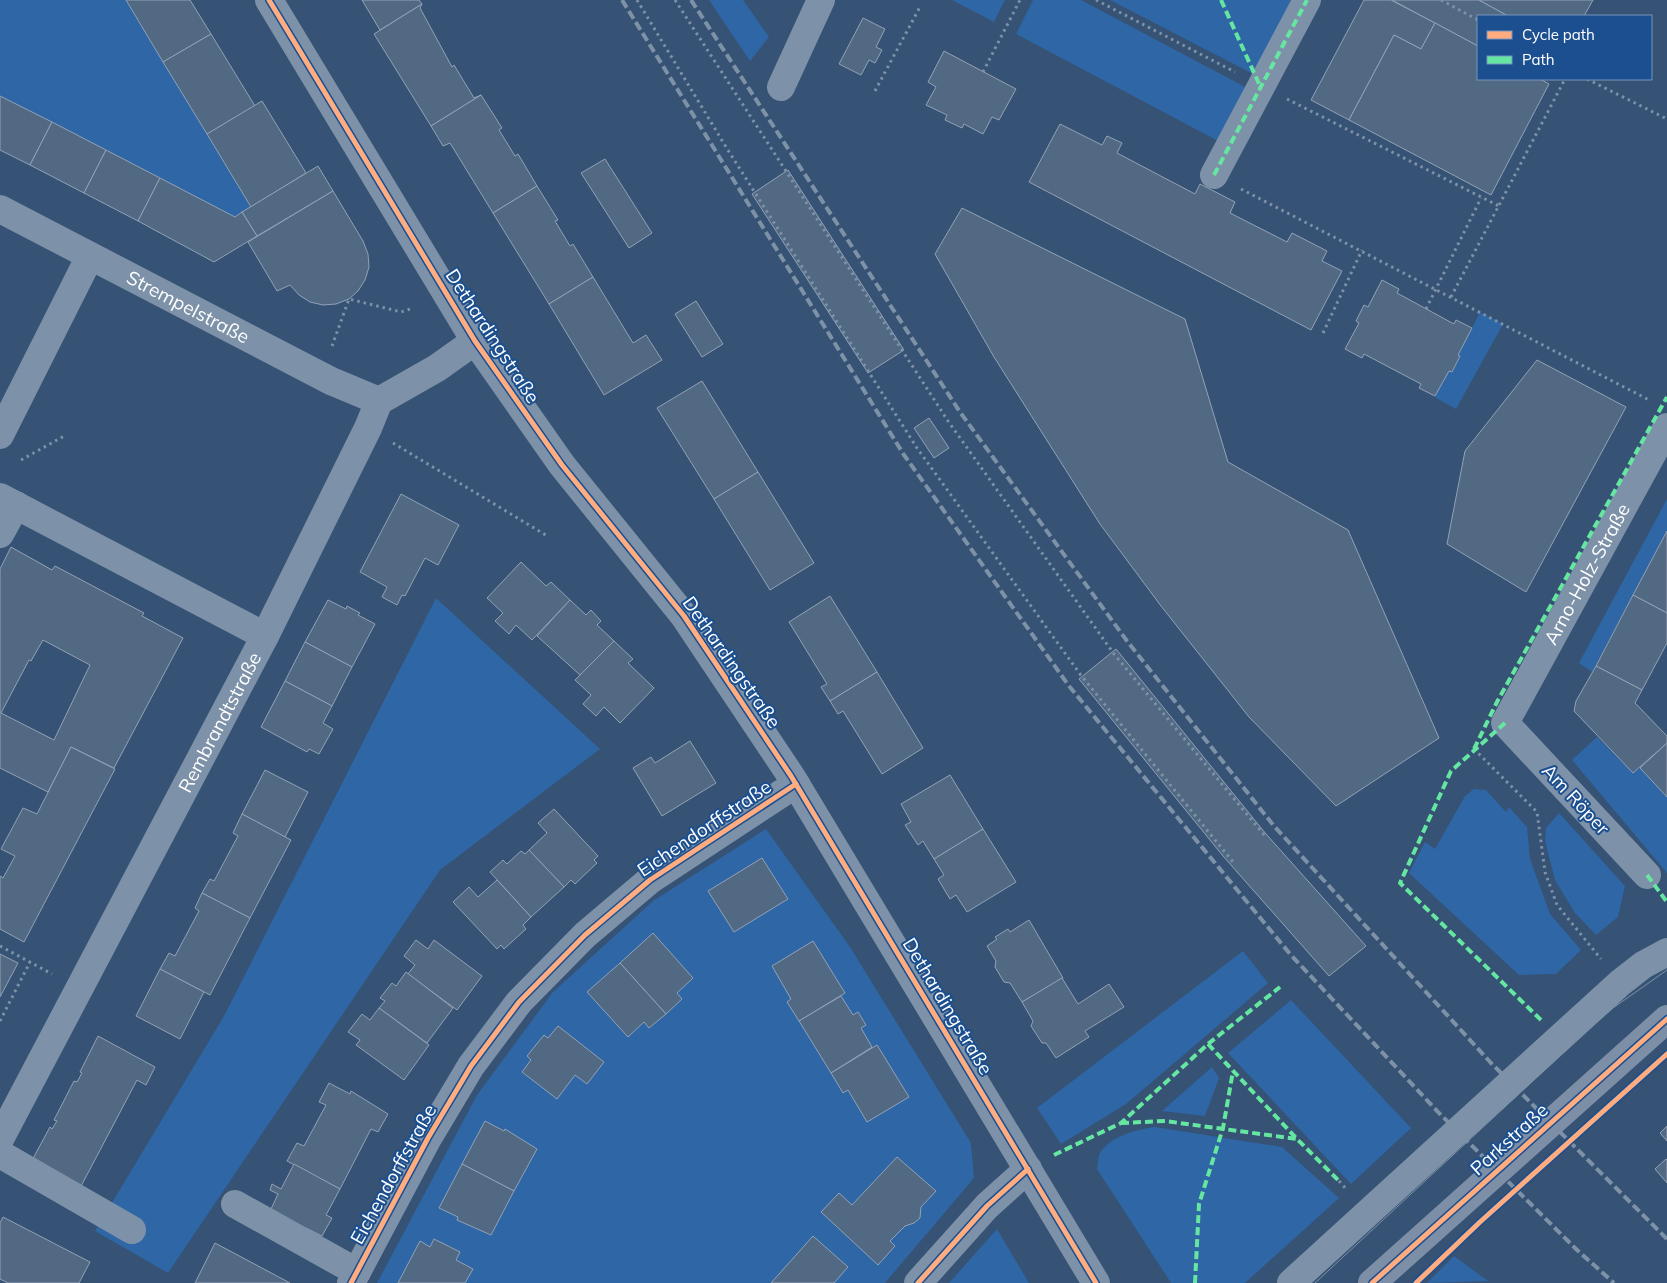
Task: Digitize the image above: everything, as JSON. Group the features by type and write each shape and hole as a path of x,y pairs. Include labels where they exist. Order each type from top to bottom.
{"main road":[{"name":"Parkstraße","path":"1372,1283 1667,1019"}],"street":[{"name":"Dethardingstraße","path":"269,0 475,341 562,465 684,616 796,784 1096,1283"},
{"path":"781,87 822,0"},
{"path":"1214,175 1307,0"},
{"name":"Strempelstraße","path":"0,209 314,372 379,401"},
{"path":"0,435 90,256"},
{"path":"379,401 437,368 475,341"},
{"name":"Rembrandtstraße","path":"0,1139 265,636 368,428 379,401"},
{"name":"Arno-Holz-Straße","path":"1505,722 1661,415"},
{"path":"0,534 8,501 265,636"},
{"name":"Am Röper","path":"1505,722 1648,875"},
{"name":"Eichendorffstraße","path":"354,1277 428,1138 471,1066 519,1002 585,935 650,880 796,784"},
{"path":"1291,1283 1620,983 1643,965 1667,952"},
{"path":"1315,1283 1589,1029 1613,1008 1667,970"},
{"path":"0,1154 132,1230"},
{"path":"918,1283 988,1206 1028,1169"},
{"path":"235,1204 354,1277"}],"path":[{"path":"637,0 726,148 917,448 1080,674 1233,862"},
{"path":"675,0 948,421 1114,654 1265,836"},
{"path":"983,72 1020,0"},
{"path":"1096,0 1260,86 1499,206"},
{"path":"1441,0 1477,19"},
{"path":"875,90 921,5"},
{"path":"1451,296 1564,80"},
{"path":"1589,80 1667,119"},
{"path":"1214,175 1451,296 1661,415"},
{"path":"1426,309 1481,198"},
{"path":"1323,333 1362,250"},
{"path":"314,372 348,299 401,312 413,308"},
{"path":"368,428 549,537"},
{"path":"16,462 66,435"},
{"path":"1474,749 1536,812 1545,872 1557,905 1601,959"},
{"path":"0,946 79,989"},
{"path":"0,1021 30,962"}],"shaded area":[{"path":"0,0 126,0 251,207 235,217 0,96"},
{"path":"709,0 743,0 769,37 750,61"},
{"path":"952,0 1005,0 994,22"},
{"path":"1033,0 1081,0 1249,89 1222,143 1016,34"},
{"path":"1110,0 1294,0 1255,75"},
{"path":"1480,312 1503,324 1456,409 1435,396 1449,371 1452,372 1460,356 1458,355"},
{"path":"1667,499 1667,531 1592,672 1579,663"},
{"path":"436,598 600,749 440,870 168,1273 95,1231 224,1016"},
{"path":"1597,737 1633,773 1640,768 1667,797 1667,873 1572,760"},
{"path":"1474,789 1486,790 1506,812 1509,807 1527,827 1530,859 1550,914 1581,950 1556,974 1519,975 1409,873 1425,842 1435,849 1465,796"},
{"path":"1559,813 1625,886 1618,917 1596,935 1575,913 1555,880 1545,841 1546,828"},
{"path":"766,829 850,947 971,1143 974,1178 885,1283 377,1283 477,1095 553,992 653,901"},
{"path":"1243,951 1268,983 1126,1104 1061,1144 1037,1108"},
{"path":"1291,1000 1411,1128 1351,1184 1228,1053"},
{"path":"1212,1067 1219,1078 1205,1116 1162,1111"},
{"path":"1155,1127 1282,1147 1339,1198 1245,1283 1171,1283 1097,1169 1100,1153 1110,1142 1125,1134"},
{"path":"997,1229 1029,1283 949,1283"},
{"path":"1454,1256 1488,1281 1427,1283"}],"building":[{"path":"126,0 190,0 211,34 163,62"},
{"path":"362,0 419,0 422,4 380,30"},
{"path":"1364,0 1391,0 1435,23 1421,49 1394,35 1349,120 1311,100"},
{"path":"1392,0 1479,0 1506,15 1477,15 1477,45"},
{"path":"1479,0 1593,0 1585,15 1506,15"},
{"path":"422,4 420,8 452,67 454,65 474,98 481,95 431,126 374,34"},
{"path":"863,18 885,29 876,47 882,50 875,63 869,60 861,75 839,64"},
{"path":"1435,23 1477,45 1477,80 1542,80 1549,84 1491,195 1349,120 1394,35 1421,49"},
{"path":"211,34 255,106 207,134 163,62"},
{"path":"944,51 1016,89 999,120 992,117 983,134 964,124 962,128 945,120 947,115 926,105 936,87 928,82"},
{"path":"481,95 502,128 499,130 515,156 518,154 537,186 493,213 450,143 443,146 431,126"},
{"path":"0,96 52,122 30,165 0,150"},
{"path":"262,101 306,173 251,207 207,134"},
{"path":"52,122 106,150 84,193 30,165"},
{"path":"1060,124 1102,145 1107,136 1122,143 1117,153 1195,194 1200,184 1235,202 1230,213 1287,242 1292,233 1327,251 1322,261 1342,271 1311,330 1029,182"},
{"path":"106,150 160,178 138,221 84,193"},
{"path":"605,159 652,233 629,248 581,173"},
{"path":"318,166 333,191 257,236 242,212"},
{"path":"788,170 904,350 868,373 752,194"},
{"path":"160,178 235,217 242,212 257,236 214,262 138,221"},
{"path":"537,186 558,220 555,221 570,246 573,244 593,277 549,304 493,213"},
{"path":"333,191 363,241 368,254 369,267 365,280 358,291 349,299 336,304 323,305 310,302 299,295 290,285 277,291 248,242"},
{"path":"962,208 1185,319 1228,462 1348,530 1439,738 1336,806 1249,717 1161,606 1100,524 994,357 935,254"},
{"path":"593,277 633,343 646,335 662,360 604,395 549,304"},
{"path":"1382,280 1399,289 1397,293 1454,324 1456,320 1472,328 1458,355 1460,356 1452,372 1449,371 1435,396 1419,388 1421,384 1364,354 1362,358 1345,349 1359,323 1356,321 1364,305 1368,307"},
{"path":"696,301 723,344 702,357 675,314"},
{"path":"1537,360 1626,407 1526,592 1447,544 1465,451"},
{"path":"702,381 758,472 714,499 657,408"},
{"path":"929,418 949,448 934,458 914,428"},
{"path":"758,472 814,563 770,590 714,499"},
{"path":"401,494 459,525 438,565 425,558 405,596 402,595 397,605 382,597 387,587 360,572"},
{"path":"1667,531 1667,613 1633,595"},
{"path":"11,547 52,570 55,566 144,613 142,616 183,638 114,768 71,747 48,792 0,768 0,569","holes":["43,640 90,665 54,740 1,713 29,660 31,661"]},
{"path":"521,562 546,586 551,582 570,600 532,640 516,625 509,634 495,621 503,613 487,598"},
{"path":"1633,595 1667,613 1667,643 1642,690 1596,666"},
{"path":"830,596 877,672 830,701 821,687 827,684 789,622"},
{"path":"328,600 346,609 347,606 360,613 358,615 375,624 352,667 305,642"},
{"path":"570,600 586,615 591,610 601,621 597,625 614,641 580,675 537,636"},
{"path":"614,641 633,659 628,663 654,688 620,723 604,707 596,716 583,704 591,695 575,680"},
{"path":"305,642 352,667 332,706 285,681"},
{"path":"1116,649 1266,834 1366,946 1329,976 1223,856 1079,679"},
{"path":"1596,666 1642,690 1635,703 1667,736 1667,743 1633,773 1574,711 1576,701"},
{"path":"877,672 923,748 882,774 843,711 838,714 830,701"},
{"path":"285,681 332,706 323,723 333,729 319,754 309,749 307,752 261,727"},
{"path":"690,741 716,783 662,816 633,768 651,757 655,763"},
{"path":"1667,743 1667,797 1640,768"},
{"path":"71,747 115,769 24,942 0,929 0,876 3,878 15,856 1,849 23,808 37,814"},
{"path":"265,770 308,792 285,837 242,814"},
{"path":"950,775 983,829 934,859 923,841 918,845 905,825 911,822 901,804"},
{"path":"554,809 598,856 594,860 597,863 575,884 571,880 564,887 529,850 547,833 538,823"},
{"path":"242,814 291,840 250,918 202,893 210,879 214,881 238,836 233,833"},
{"path":"983,829 1016,882 967,912 956,895 950,899 938,879 944,875 934,859"},
{"path":"529,850 564,887 531,917 490,872 503,860 507,864 521,851 525,854"},
{"path":"762,858 788,899 734,932 708,891"},
{"path":"497,880 531,917 523,925 526,929 504,949 501,945 497,949 453,902 469,887 478,897"},
{"path":"202,893 250,918 210,995 160,969 169,953 175,956 199,911 195,908"},
{"path":"1029,920 1063,978 1022,1002 1010,983 1004,982 995,967 996,961 987,946 997,939 995,937 1008,929 1010,932"},
{"path":"653,933 693,978 677,993 682,999 666,1014 620,963"},
{"path":"416,940 428,949 434,940 482,976 457,1010 408,974 415,965 404,956"},
{"path":"813,941 845,993 799,1021 787,1002 791,999 772,966"},
{"path":"0,954 18,963 0,997"},
{"path":"620,963 666,1014 649,1028 644,1022 628,1037 587,992"},
{"path":"160,969 204,992 180,1039 136,1016"},
{"path":"406,972 453,1008 427,1043 379,1008 385,1001 380,998 392,983 396,986"},
{"path":"1062,978 1078,1004 1109,984 1124,1007 1085,1031 1089,1037 1056,1058 1046,1043 1042,1043 1031,1026 1033,1021 1022,1002"},
{"path":"841,996 853,1015 858,1012 866,1025 861,1028 872,1047 831,1073 799,1021"},
{"path":"379,1008 429,1045 404,1080 356,1045 360,1040 348,1032 362,1014 370,1020"},
{"path":"558,1026 604,1062 587,1084 575,1075 557,1099 522,1072 531,1060 527,1056 544,1035 548,1038"},
{"path":"98,1036 155,1067 146,1085 137,1080 79,1190 30,1164 50,1127 52,1129 57,1121 54,1120 74,1081 77,1082 82,1073 80,1072"},
{"path":"877,1045 909,1097 867,1122 848,1090 843,1093 831,1073"},
{"path":"329,1083 350,1094 351,1091 388,1114 378,1132 371,1129 340,1189 287,1161 297,1143 304,1146 326,1105 319,1102"},
{"path":"485,1121 504,1131 505,1129 537,1149 514,1191 462,1164"},
{"path":"1667,1126 1667,1141 1660,1133"},
{"path":"897,1157 936,1191 921,1207 920,1218 914,1223 905,1226 890,1241 895,1246 878,1265 821,1212 839,1193 852,1205"},
{"path":"1667,1160 1667,1183 1655,1169"},
{"path":"294,1164 340,1189 326,1215 332,1218 322,1236 306,1228 305,1231 271,1209 278,1194 270,1190 272,1184 281,1189"},
{"path":"462,1164 514,1191 491,1235 457,1220 458,1217 439,1208"},
{"path":"3,1217 90,1262 79,1283 8,1283 0,1279 0,1223"},
{"path":"813,1236 848,1267 834,1283 771,1283"},
{"path":"434,1239 460,1252 456,1260 473,1269 465,1283 398,1283 420,1241 430,1247"},
{"path":"215,1243 290,1283 195,1283"}],"tram line":[{"path":"1291,1283 1620,983 1643,965 1667,952"},
{"path":"1315,1283 1589,1029 1613,1008 1667,970"}],"railway":[{"path":"622,0 904,455 1069,686 1290,954 1439,1113 1576,1249 1614,1283"},
{"path":"691,0 960,412 1127,641 1274,826 1491,1063 1667,1239"}],"marked path":[{"path":"1221,0 1260,86"},
{"path":"1214,175 1307,0"},
{"path":"1474,749 1497,702 1667,397"},
{"path":"1505,723 1451,771 1400,883 1541,1020"},
{"path":"1647,875 1667,902"},
{"path":"1054,1155 1121,1123 1208,1044 1280,987"},
{"path":"1208,1044 1339,1181"},
{"path":"1195,1283 1199,1204 1223,1128 1233,1071"},
{"path":"1121,1123 1165,1121 1297,1139"}],"cycle path":[{"path":"269,0 475,341 562,465 684,616 791,776 1096,1283"},
{"path":"351,1283 428,1138 471,1066 519,1002 585,935 650,880 796,784"},
{"path":"1372,1283 1667,1019"},
{"path":"1416,1283 1480,1222 1667,1054"},
{"path":"918,1283 987,1206 1028,1169"}]}
